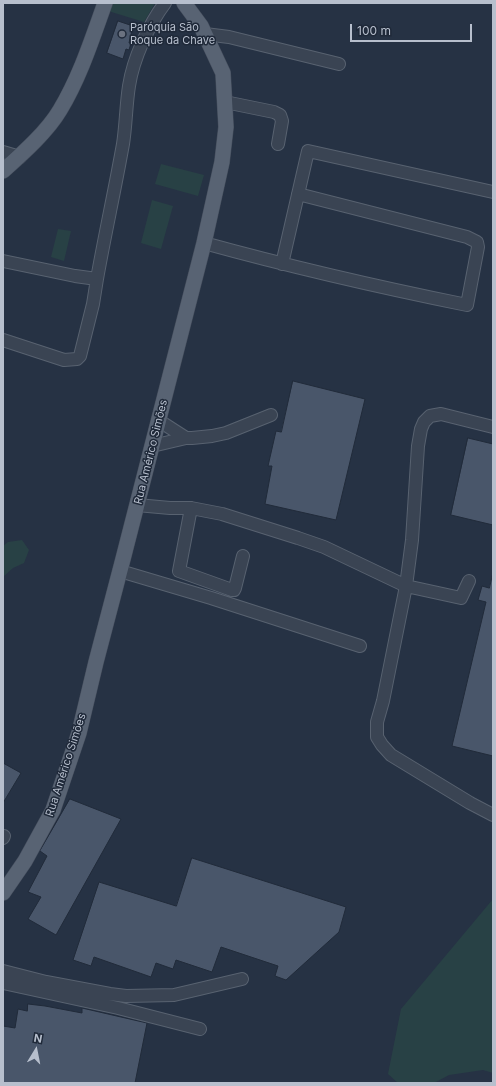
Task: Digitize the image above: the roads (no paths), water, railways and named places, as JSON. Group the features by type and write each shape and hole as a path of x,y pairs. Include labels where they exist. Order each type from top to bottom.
{"main road":[{"path":"3,170 20,157 44,131 59,111 78,74 105,3"},
{"name":"Rua Américo Simões","path":"3,893 25,861 53,810 79,733 204,243 222,162 226,127 223,74 205,34 184,3"}],"street":[{"path":"3,340 64,360 77,359 80,356 91,311 123,142 128,86 133,64 143,42 165,3"},
{"path":"205,34 229,37 338,64"},
{"path":"225,102 274,112 280,115 282,121 278,144"},
{"path":"282,264 308,151 493,192"},
{"path":"3,152 20,157"},
{"path":"204,243 282,264 398,291 467,305 478,247 477,242 467,237 298,194"},
{"path":"3,261 97,279"},
{"path":"493,427 441,414 430,416 424,422 421,429 418,446 412,540 406,586 378,722 378,737 382,745 391,755 470,803 493,815"},
{"path":"152,446 186,438 212,436 226,433 271,415"},
{"path":"158,420 186,438"},
{"path":"137,505 191,508 222,514 318,545 406,586 461,598 469,581"},
{"path":"191,508 178,571 234,590 243,556"},
{"path":"120,571 211,598 360,646"},
{"path":"3,971 46,982 126,996 174,995 242,979"},
{"path":"3,983 125,1010 200,1029"}],"place":[{"name":"Paróquia São Roque da Chave","path":"122,34"}]}
